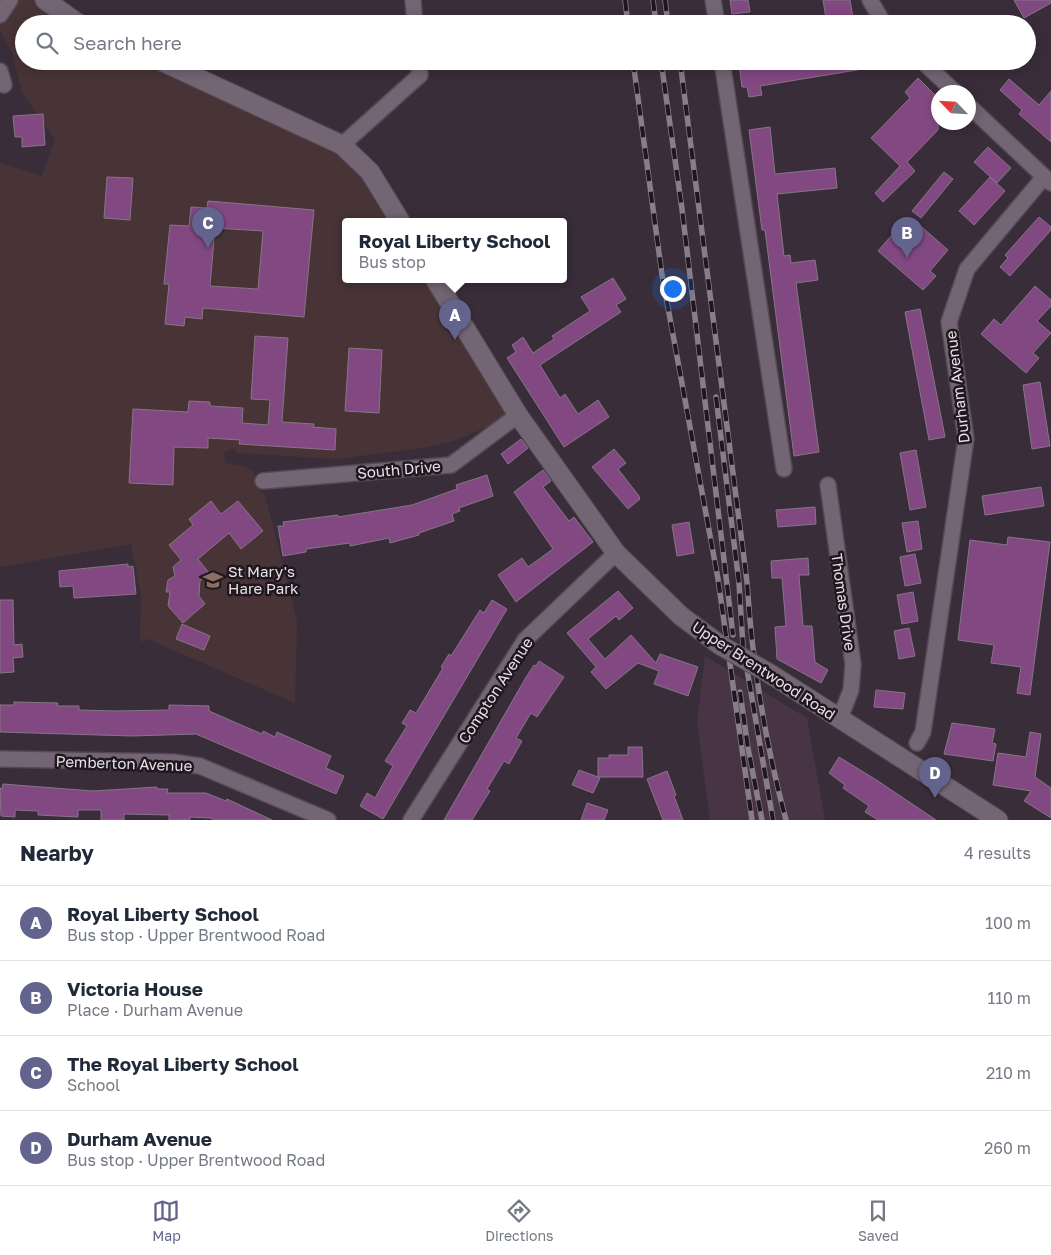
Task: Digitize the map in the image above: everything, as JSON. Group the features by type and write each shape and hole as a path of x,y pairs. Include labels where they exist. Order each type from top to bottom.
{"street":[{"path":"0,15 10,0"},
{"path":"45,0 66,15"},
{"path":"413,0 414,15"},
{"path":"713,0 716,15"},
{"path":"870,0 879,15"},
{"path":"181,70 342,144 370,172 398,218"},
{"path":"342,144 420,75 419,70"},
{"path":"723,70 784,470"},
{"path":"932,70 948,85"},
{"path":"976,113 1048,180"},
{"name":"Durham Avenue","path":"918,743 923,732 966,439 949,322 967,268 1048,180"},
{"name":"Upper Brentwood Road","path":"437,283 518,415 616,553 681,616 720,645 772,675 998,820"},
{"name":"South Drive","path":"263,481 450,465 518,415"},
{"name":"Thomas Drive","path":"828,485 853,664 851,690 840,718"},
{"name":"Compton Avenue","path":"411,820 525,640 616,553"},
{"name":"Pemberton Avenue","path":"0,759 173,762 200,766 328,820"}],"shaded area":[{"path":"12,0 45,0 66,15 15,15 15,64 12,53 0,29 0,23"},
{"path":"17,70 180,70 342,145 398,218 342,218 342,283 437,283 518,415 453,441 423,448 337,459 238,453 232,448 224,453 225,463 244,466 253,472 261,493 265,495 297,621 295,703 145,638 145,641 140,641 141,594 131,544 0,567 0,163 42,176 55,139 23,94"},
{"path":"705,656 807,718 825,820 710,820 697,722"}],"building":[{"path":"730,0 748,0 750,12 732,14"},
{"path":"823,0 850,0 852,15 826,15"},
{"path":"1014,0 1051,0 1051,3 1029,15 1022,15"},
{"path":"740,70 857,70 760,86 762,95 749,97 747,87 742,87"},
{"path":"918,78 931,91 931,130 938,130 907,162 915,171 883,202 875,193 900,166 871,138 910,98 905,92"},
{"path":"1009,79 1039,105 1051,91 1051,142 1019,114 1022,110 1000,90"},
{"path":"43,114 45,145 22,147 22,137 15,137 13,116"},
{"path":"770,127 775,174 835,168 837,188 777,194 784,256 790,255 791,263 815,260 818,280 796,283 819,452 794,456 765,230 762,230 749,130"},
{"path":"988,147 1011,168 997,183 974,162"},
{"path":"944,172 953,179 921,218 912,211"},
{"path":"107,177 133,178 130,220 104,218"},
{"path":"990,177 1005,191 974,225 959,211"},
{"path":"208,201 314,210 304,317 203,308 202,319 185,317 184,326 165,324 169,284 164,284 170,225 189,226 191,207 207,208","holes":["215,228 263,231 258,289 210,286"]},
{"path":"1039,217 1051,227 1051,230 1010,276 1000,267 1008,258 1005,255"},
{"path":"916,222 948,250 930,271 936,276 923,290 878,251 891,236 898,242"},
{"path":"613,278 626,299 616,305 621,312 540,365 560,398 565,394 578,414 598,400 609,417 564,447 507,358 516,352 512,345 523,337 533,353 554,339 552,336 590,311 581,297"},
{"path":"1035,286 1051,300 1051,306 1037,321 1051,333 1033,353 1039,358 1026,373 981,334 994,319 1001,325"},
{"path":"920,309 945,437 929,440 905,312"},
{"path":"255,336 288,338 282,422 314,424 313,427 336,429 335,450 239,444 240,440 208,438 208,448 174,447 173,485 129,483 133,409 188,412 189,401 210,402 210,406 243,408 242,423 268,425 270,400 251,399"},
{"path":"349,348 382,350 379,413 345,411"},
{"path":"1040,382 1050,446 1032,449 1023,385"},
{"path":"521,439 528,448 508,464 501,454"},
{"path":"614,449 626,463 618,469 640,499 628,509 592,467"},
{"path":"916,450 926,507 910,510 900,453"},
{"path":"543,470 551,481 543,487 569,521 574,517 593,542 516,602 498,575 522,558 528,567 553,549 514,492"},
{"path":"487,475 493,496 459,508 460,511 452,514 454,521 419,533 419,535 390,543 389,538 350,546 350,543 306,549 306,552 283,556 278,526 284,526 283,522 338,515 338,517 412,505 457,489 456,485"},
{"path":"1041,487 1044,506 985,515 982,496"},
{"path":"211,501 221,514 238,501 263,531 241,549 229,533 198,559 209,573 200,581 199,596 205,604 183,623 168,606 170,592 166,592 168,580 175,576 173,567 181,560 169,545 193,525 189,519"},
{"path":"815,507 816,524 778,527 776,510"},
{"path":"918,521 922,549 907,552 902,523"},
{"path":"689,522 694,553 677,556 672,525"},
{"path":"1008,537 1050,542 1030,695 1017,693 1021,667 991,663 994,645 958,640 970,540 1007,545"},
{"path":"915,554 921,583 905,586 900,557"},
{"path":"808,558 809,575 799,575 803,626 812,626 815,662 828,670 821,683 777,659 775,627 786,626 782,578 772,578 771,561"},
{"path":"128,564 128,567 133,566 136,594 74,598 73,586 60,587 59,571"},
{"path":"618,591 633,608 619,620 616,616 588,639 605,659 631,635 656,663 660,654 698,667 688,696 654,684 659,671 638,663 606,689 591,672 596,667 567,633"},
{"path":"913,592 918,621 902,624 897,595"},
{"path":"0,600 13,600 14,645 22,644 23,657 13,658 14,672 0,673"},
{"path":"492,600 507,609 383,819 360,806 367,793 375,798 393,766 385,761 407,726 402,723 410,710 416,713 443,668 441,667 449,654 451,656 480,610 484,613"},
{"path":"182,624 210,636 204,650 176,639"},
{"path":"909,628 915,656 899,659 894,631"},
{"path":"539,661 564,677 537,717 531,713 516,738 522,741 509,764 504,761 487,789 490,791 472,820 444,820 525,679"},
{"path":"876,690 905,693 903,709 874,707"},
{"path":"14,702 58,703 57,706 79,706 79,710 116,711 169,710 169,705 209,706 209,711 262,734 263,731 275,737 277,732 331,756 326,768 344,776 336,794 196,734 132,736 0,732 0,705 14,705"},
{"path":"952,723 995,729 992,743 996,744 993,761 944,754"},
{"path":"1030,732 1041,734 1035,777 1051,788 1051,818 1024,801 1031,791 993,785 998,753 1026,757"},
{"path":"628,747 642,747 643,777 598,777 598,758 609,758 609,755 628,755"},
{"path":"839,757 936,820 878,820 865,812 869,806 843,788 845,785 829,773"},
{"path":"579,770 600,778 593,793 572,785"},
{"path":"667,771 683,820 663,820 647,779"},
{"path":"3,784 93,791 157,787 157,789 168,789 167,793 206,793 226,801 227,799 272,820 215,820 190,817 190,820 169,820 169,815 124,814 124,820 101,820 101,810 78,810 78,817 38,815 38,811 15,810 15,817 1,816 0,788 2,789"},
{"path":"587,803 608,810 604,820 581,820"}],"railway":[{"path":"625,0 627,15"},
{"path":"653,0 655,15"},
{"path":"665,0 667,15"},
{"path":"634,70 662,275 718,579 752,820"},
{"path":"662,70 682,209 733,635"},
{"path":"681,70 747,582 760,702 778,791 786,820"},
{"path":"716,397 739,583 743,646 773,820"},
{"path":"740,692 748,748 762,820"}],"place":[{"name":"The Royal Liberty School","path":"208,248"},
{"name":"Victoria House","path":"907,258"},
{"name":"Royal Liberty School","path":"455,340"},
{"name":"St Mary's Hare Park","path":"213,580"},
{"name":"Durham Avenue","path":"935,798"}]}
